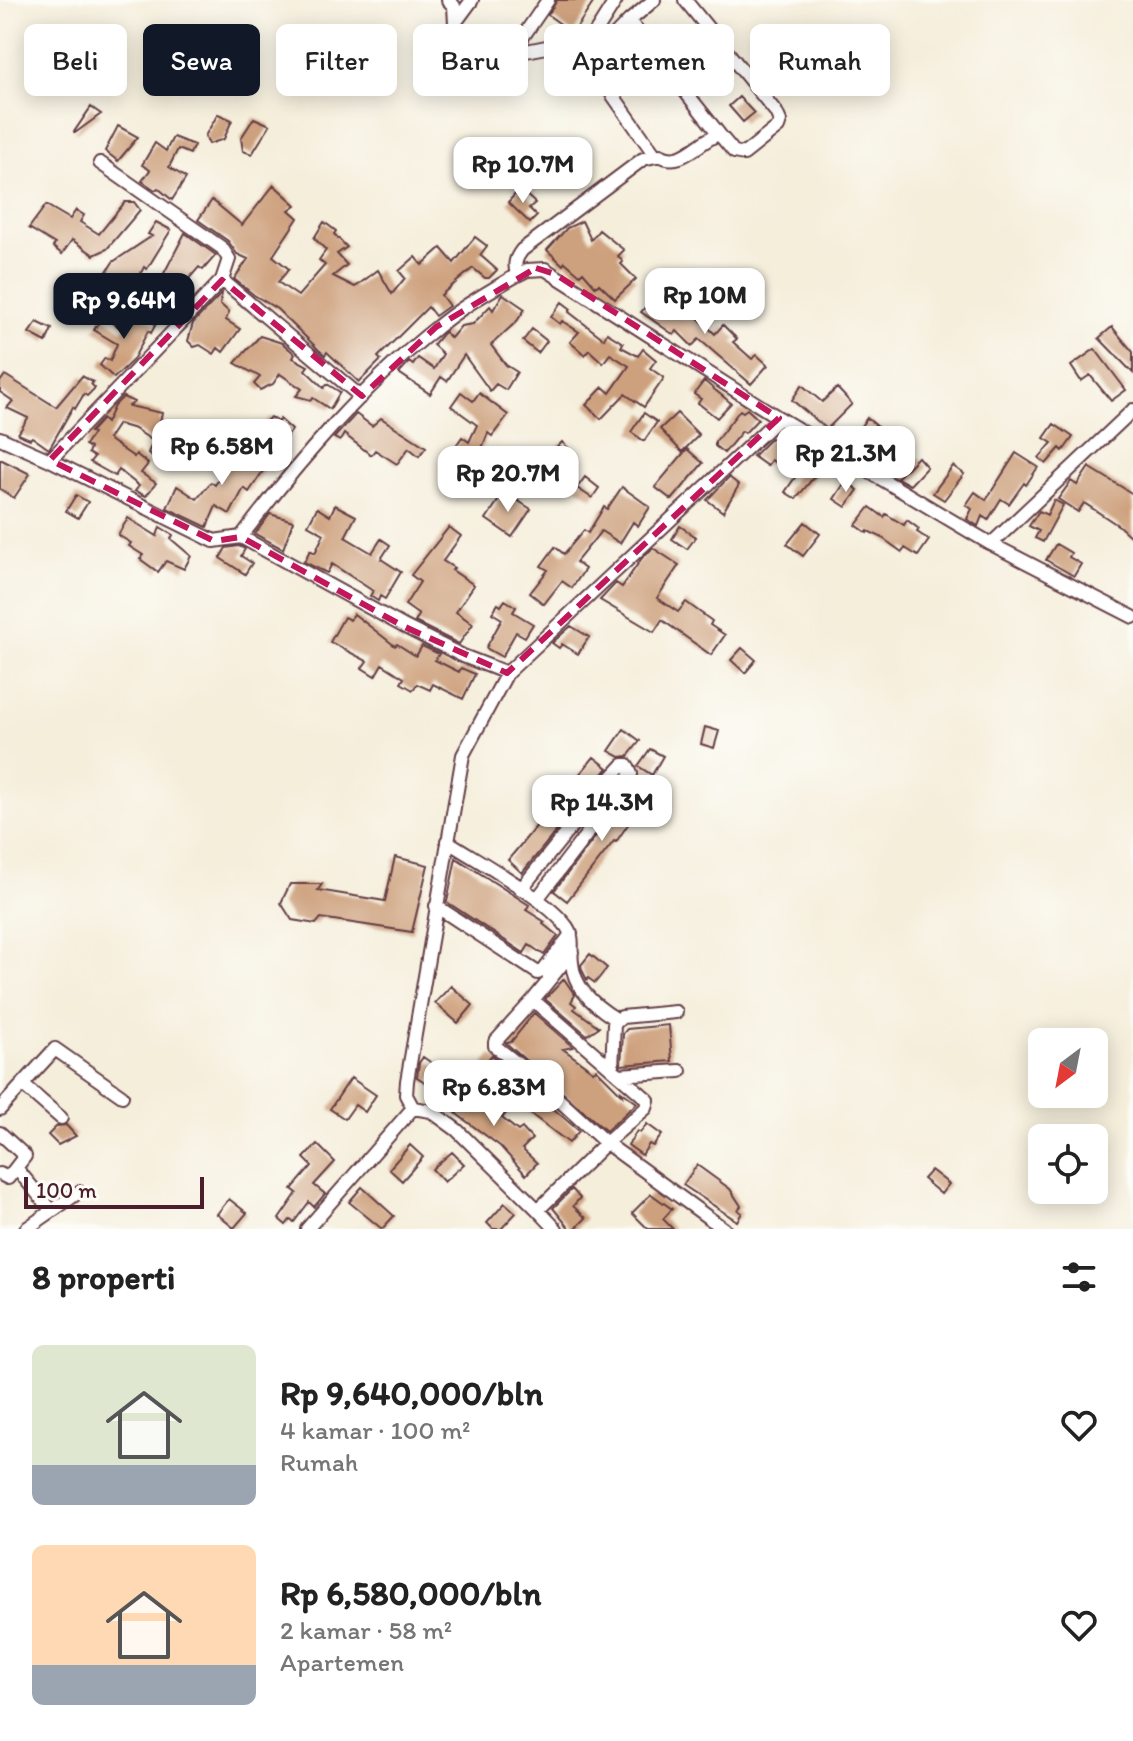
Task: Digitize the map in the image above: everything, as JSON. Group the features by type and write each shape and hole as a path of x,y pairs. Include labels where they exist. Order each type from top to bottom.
{"street":[{"path":"448,0 454,6 455,24"},
{"path":"455,24 472,0"},
{"path":"528,29 548,0"},
{"path":"601,24 616,0"},
{"path":"626,24 654,0"},
{"path":"629,21 734,152 744,154 778,127 779,116 685,0"},
{"path":"613,96 655,155"},
{"path":"517,275 516,257 522,250 643,159 655,155 678,160 719,134"},
{"path":"50,460 222,280 229,259 227,253 100,163"},
{"path":"241,537 274,493 361,397 436,327 517,275 536,268 555,274 779,418 991,544 1133,617"},
{"path":"222,280 361,397"},
{"path":"991,544 1133,410"},
{"path":"413,1108 406,1095 407,1081 463,755 507,673 779,418"},
{"path":"0,438 214,541 241,537 403,626 463,656 507,673"},
{"path":"521,889 616,771 627,765 631,768 631,774 623,787 537,899"},
{"path":"447,841 553,912 571,934 573,970 584,991 591,1001 616,1019"},
{"path":"436,906 538,973 544,970 571,934"},
{"path":"572,952 495,1042 495,1046 606,1143 724,1229"},
{"path":"533,1000 649,1102 538,1210"},
{"path":"616,1019 676,1012"},
{"path":"615,1072 616,1019"},
{"path":"0,1109 55,1049 122,1096"},
{"path":"615,1072 680,1071"},
{"path":"22,1084 61,1118"},
{"path":"413,1108 431,1111 449,1123 556,1229"},
{"path":"307,1229 413,1108"},
{"path":"0,1133 25,1156 8,1178 0,1174"},
{"path":"17,1169 52,1211"},
{"path":"26,1229 79,1192"},
{"path":"696,1229 707,1217"}],"highlighted area":[{"path":"536,268 555,274 779,418 507,673 403,626 241,537 214,541 50,460 222,280 362,396 436,327"}],"building":[{"path":"557,0 595,0 579,24 560,24 548,15"},
{"path":"739,97 754,113 743,122 729,106"},
{"path":"91,107 101,114 75,133 74,132"},
{"path":"218,114 232,120 224,139 209,144 205,136"},
{"path":"254,118 270,125 252,154 243,151 241,138"},
{"path":"118,126 138,137 118,161 105,151"},
{"path":"173,137 194,145 190,154 178,149 169,167 186,178 172,200 158,188 155,190 142,181 150,170 142,165 155,143 166,151"},
{"path":"274,185 296,205 289,210 298,218 273,256 289,269 278,282 298,296 325,265 319,260 326,250 314,238 324,222 336,231 334,234 347,247 337,254 347,265 333,276 355,287 378,270 392,294 405,278 399,271 415,257 422,265 441,248 454,263 475,237 487,246 480,255 497,270 485,278 473,268 441,295 449,306 435,316 428,307 378,357 381,360 359,382 327,352 325,355 319,350 277,309 234,279 248,259 237,254 228,241 198,220 212,200 242,225"},
{"path":"520,189 535,203 529,208 537,216 530,223 508,202"},
{"path":"125,202 134,202 140,210 107,249 94,255 72,240 62,254 53,247 55,244 29,228 46,205 70,219 76,210 84,215 80,222 99,234"},
{"path":"582,221 591,240 599,230 624,250 618,256 623,262 621,264 636,279 615,299 599,284 596,287 583,272 580,275 565,262 563,265 547,250 567,228"},
{"path":"156,222 171,230 147,269 144,267 132,290 138,293 132,303 119,291 111,304 103,299 113,285 104,276 113,262 152,236 148,234"},
{"path":"185,233 216,255 203,270 199,267 175,295 159,283"},
{"path":"222,293 220,304 229,312 226,320 240,329 223,352 218,348 214,354 200,345 194,347 188,341 193,323"},
{"path":"503,294 525,309 517,321 491,345 506,365 517,372 506,390 496,384 490,391 464,355 447,381 441,377 430,394 399,373 409,362 413,365 418,358 434,369 443,354 433,345 442,334 445,332 451,338 461,326 473,324 490,306 493,310"},
{"path":"689,294 699,301 691,311 715,334 723,325 737,339 733,342 752,359 757,355 768,365 751,384 699,339 692,346 677,331 674,335 641,312 655,296 674,313"},
{"path":"562,302 571,309 569,312 604,339 607,333 623,343 621,347 638,356 643,349 656,360 650,368 664,378 644,407 625,394 601,419 586,405 603,387 610,393 629,366 610,354 603,363 589,350 585,355 570,342 579,332 551,317"},
{"path":"134,312 156,324 151,333 148,331 133,360 114,378 100,365 105,358 110,361 117,344 94,330 103,316 123,330"},
{"path":"37,322 52,329 46,342 29,333"},
{"path":"1112,327 1133,352 1133,373 1099,338"},
{"path":"532,329 547,341 538,353 523,341"},
{"path":"260,336 282,343 295,354 293,358 308,366 305,370 324,388 327,384 340,392 330,409 313,398 296,396 302,389 280,374 273,384 260,390 254,384 260,377 235,363"},
{"path":"1095,349 1126,390 1111,401 1090,375 1081,381 1071,366"},
{"path":"5,375 56,407 82,376 93,382 91,384 95,388 87,396 84,394 75,409 73,407 49,449 32,437 18,434 28,418 7,408 13,401 0,392 0,382"},
{"path":"704,381 731,403 717,418 698,403 701,399 694,394"},
{"path":"802,385 822,402 837,388 852,404 827,429 792,400"},
{"path":"461,392 473,401 479,393 508,415 492,436 488,433 482,448 469,462 453,450 462,437 469,442 477,425 451,406"},
{"path":"123,397 134,402 129,406 162,413 160,421 167,425 153,441 135,429 118,424 108,439 148,464 141,473 156,483 146,496 135,491 139,486 119,470 115,476 90,462 94,457 85,445 93,433 90,432 102,419 106,423 114,406"},
{"path":"747,409 758,419 745,433 742,431 724,453 715,446 715,442 740,410 743,412"},
{"path":"644,413 657,422 644,441 631,432"},
{"path":"677,413 699,435 682,452 660,429"},
{"path":"356,414 372,426 381,418 426,447 419,456 409,448 397,464 375,450 371,455 344,434 340,441 334,438"},
{"path":"270,417 278,422 280,419 292,430 282,444 269,438 262,440 258,430"},
{"path":"867,418 878,427 870,439 858,430"},
{"path":"1054,424 1073,437 1063,451 1060,448 1046,464 1039,458 1052,443 1044,438"},
{"path":"771,438 823,466 796,499 785,492 796,476 771,460 767,466 753,456"},
{"path":"245,440 269,462 249,492 244,488 230,514 216,506 207,527 167,508 177,486 197,499 211,482 215,485"},
{"path":"153,441 170,452 163,462 148,453"},
{"path":"562,442 576,455 561,471 547,458"},
{"path":"687,449 703,463 672,500 655,487"},
{"path":"1016,453 1038,467 1009,504 1001,499 988,520 982,516 978,526 967,519 972,509 966,505 975,492 986,500"},
{"path":"918,457 927,467 910,485 897,478"},
{"path":"0,459 30,474 14,498 0,489"},
{"path":"953,466 964,474 944,500 933,493"},
{"path":"1089,467 1133,494 1133,539 1084,503 1078,512 1058,499 1071,481 1077,485"},
{"path":"585,477 599,488 592,498 577,488"},
{"path":"729,477 739,485 723,512 707,500"},
{"path":"846,481 858,490 846,507 834,499"},
{"path":"622,487 650,507 638,526 633,522 620,543 601,531 576,562 585,569 572,588 562,581 544,604 530,593 548,570 541,566 555,547 564,554 584,530 588,533 604,507 607,509"},
{"path":"504,492 531,509 512,537 486,519"},
{"path":"76,495 88,502 78,518 66,511"},
{"path":"1054,500 1063,505 1043,542 1035,538 1039,531 1029,526 1039,511 1047,515"},
{"path":"335,505 356,516 345,537 372,553 381,539 390,545 381,559 401,572 385,599 380,596 378,601 370,596 373,591 332,564 327,573 304,562 310,550 315,553 324,534 308,525 317,508 330,516"},
{"path":"870,507 884,517 886,514 904,525 907,520 919,529 917,532 929,540 918,556 905,548 902,552 856,525"},
{"path":"270,514 293,521 283,549 255,534"},
{"path":"128,518 157,536 160,527 173,535 171,539 191,556 184,569 166,561 158,572 140,559 143,555 118,535"},
{"path":"805,522 820,534 803,556 787,544"},
{"path":"680,526 696,537 687,549 672,539"},
{"path":"449,527 461,536 443,561 474,585 456,612 473,624 459,644 415,622 419,615 405,605 420,582 411,575"},
{"path":"1056,544 1081,564 1074,576 1046,560"},
{"path":"239,546 245,549 241,556 252,563 245,574 220,558 226,548"},
{"path":"653,548 679,565 657,598 678,612 686,602 725,635 711,655 662,620 654,632 600,600 616,583 622,587"},
{"path":"505,600 516,607 513,612 533,624 525,637 516,632 502,657 486,648 502,619 492,613"},
{"path":"354,614 395,646 397,644 416,656 422,646 439,654 435,660 459,672 461,668 475,674 463,699 433,684 430,690 417,684 413,690 401,683 404,678 382,664 375,676 362,668 367,661 330,642 344,617 350,620"},
{"path":"571,626 589,637 578,654 562,644 559,648 552,643"},
{"path":"742,648 756,660 745,673 731,660"},
{"path":"705,727 719,731 714,748 701,744"},
{"path":"624,729 640,741 628,756 620,757 609,751"},
{"path":"650,749 663,756 652,775 638,766"},
{"path":"594,757 608,768 522,873 508,860"},
{"path":"635,785 648,795 616,842 567,901 554,891"},
{"path":"395,857 428,865 412,932 321,918 316,924 292,920 281,903 290,884 322,884 318,890 385,901"},
{"path":"456,858 529,905 526,910 545,922 543,924 558,936 544,955 529,945 524,953 447,902"},
{"path":"590,954 607,968 595,983 587,980 581,965"},
{"path":"564,979 575,995 571,1002 576,1006 574,1009 599,1027 587,1035 545,999"},
{"path":"451,986 473,1005 458,1023 435,1003"},
{"path":"534,1013 573,1047 563,1049 593,1071 596,1069 622,1095 621,1091 637,1103 606,1131 506,1043 511,1042"},
{"path":"669,1025 672,1061 621,1065 623,1034 627,1029"},
{"path":"492,1055 579,1131 569,1143 503,1093 507,1087 484,1064"},
{"path":"423,1057 439,1068 428,1084 417,1077"},
{"path":"351,1078 376,1095 365,1112 355,1105 345,1119 330,1109"},
{"path":"455,1088 468,1101 471,1098 488,1112 497,1101 507,1112 502,1118 518,1131 522,1128 532,1139 522,1149 537,1163 526,1175 500,1146 458,1115 443,1099"},
{"path":"647,1124 662,1135 653,1146 649,1144 642,1155 628,1145 637,1131 640,1133"},
{"path":"66,1125 76,1136 58,1145 48,1135 57,1126"},
{"path":"317,1144 335,1162 314,1185 325,1194 314,1207 309,1202 294,1222 290,1220 286,1225 279,1219 297,1193 292,1189 312,1166 304,1158"},
{"path":"410,1145 423,1157 402,1181 389,1169"},
{"path":"452,1152 464,1164 444,1182 432,1169"},
{"path":"697,1165 730,1189 741,1206 738,1210 742,1213 737,1221 683,1185"},
{"path":"931,1170 949,1184 941,1194 923,1179"},
{"path":"362,1187 394,1216 382,1229 349,1202"},
{"path":"572,1189 580,1198 573,1206 586,1218 575,1229 570,1229 553,1208"},
{"path":"651,1194 672,1209 663,1219 673,1229 648,1229 632,1213"},
{"path":"229,1199 247,1213 234,1228 217,1214"},
{"path":"505,1203 516,1213 501,1229 493,1229 487,1223"}]}
